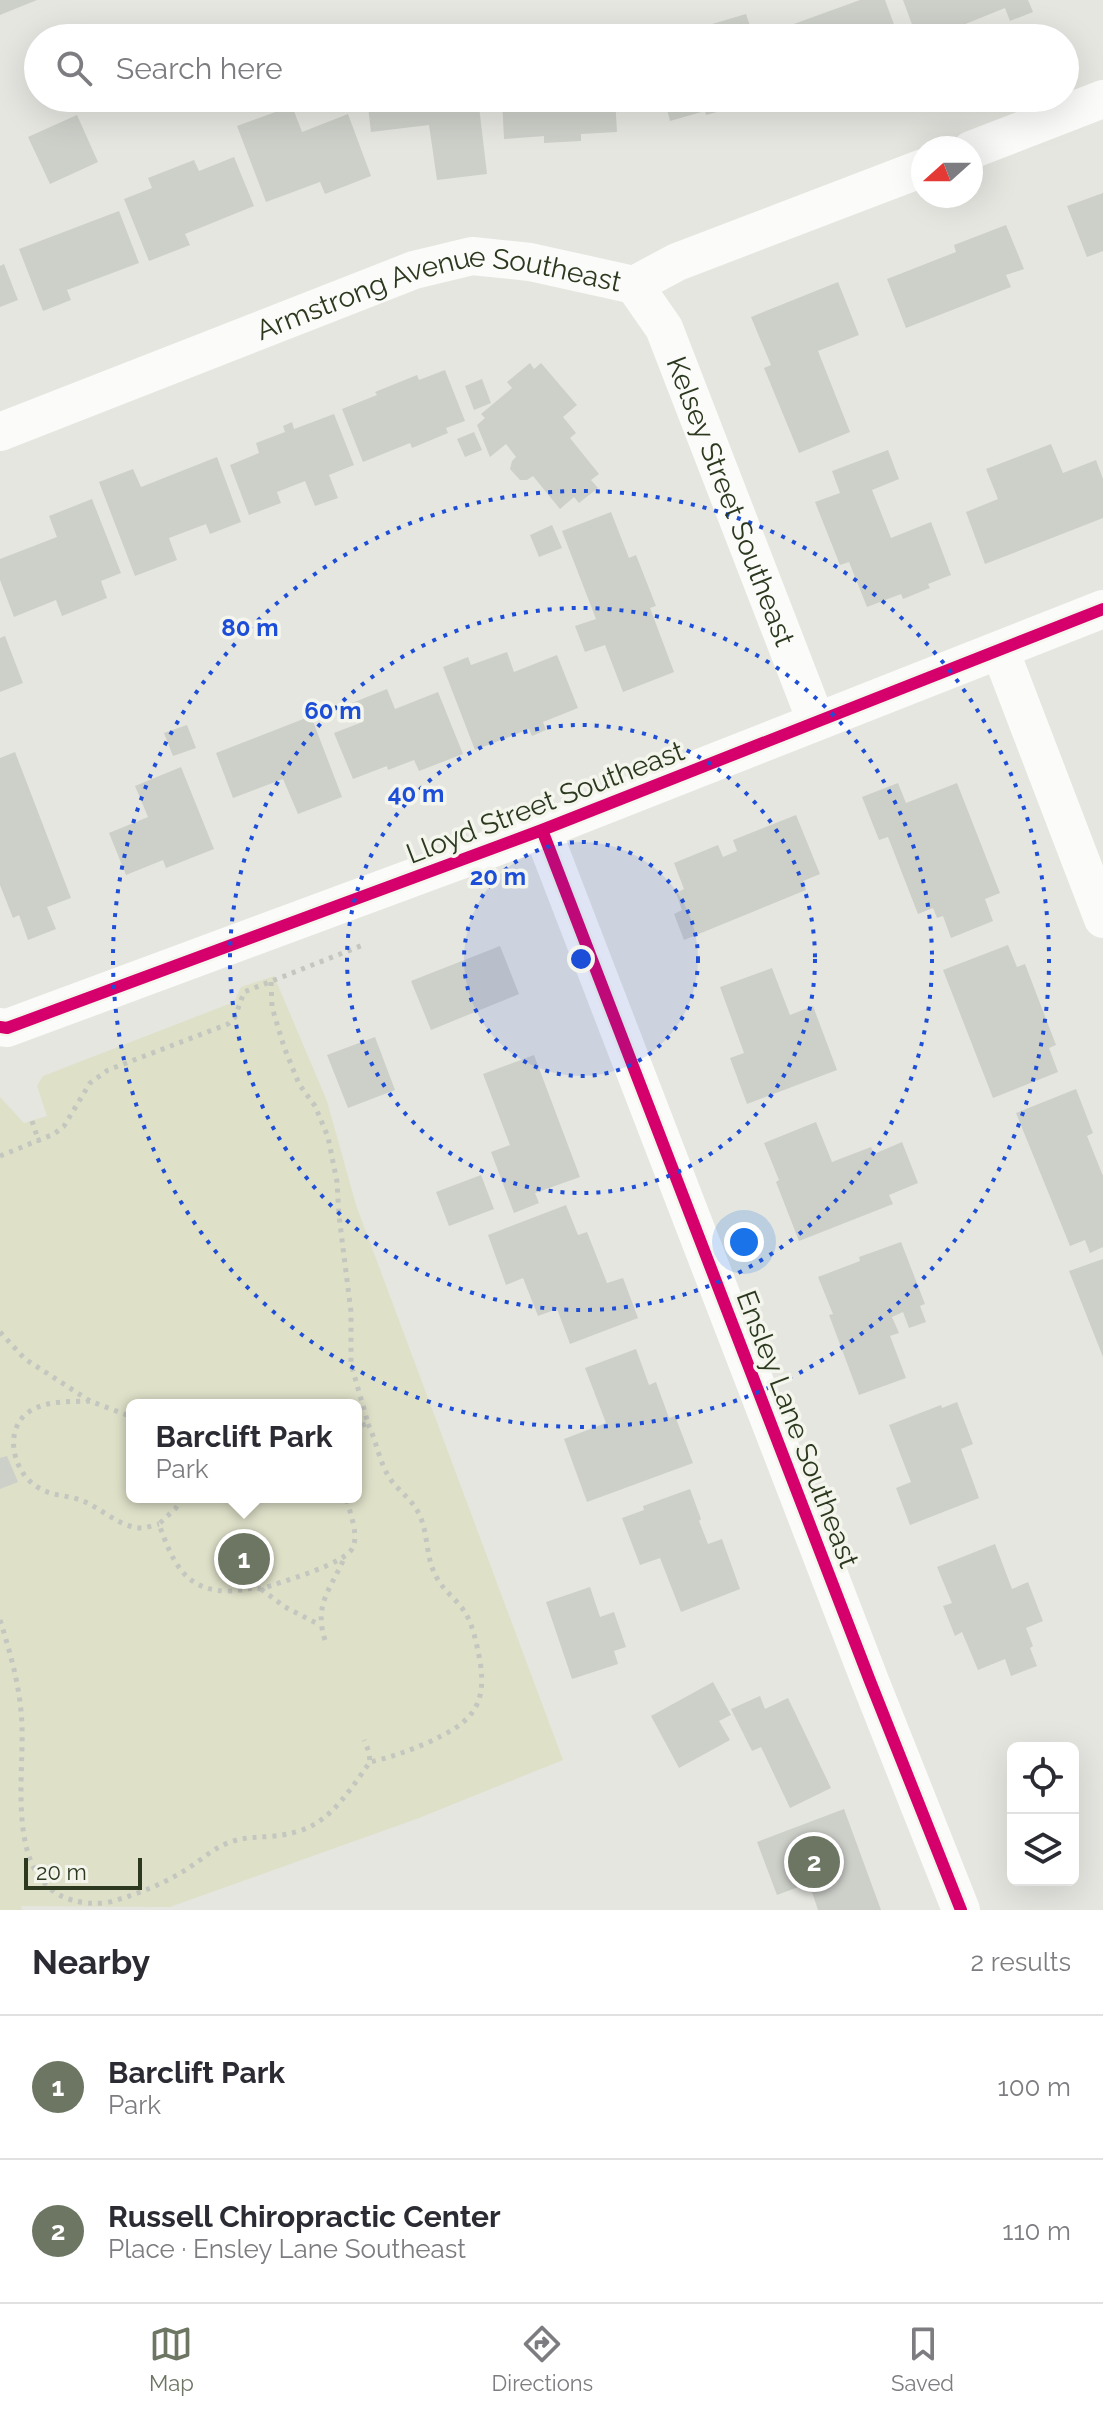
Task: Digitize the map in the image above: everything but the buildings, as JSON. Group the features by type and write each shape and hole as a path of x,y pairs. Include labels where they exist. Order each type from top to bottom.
{"street":[{"path":"1079,108 1103,99"},
{"path":"983,145 1069,112"},
{"name":"Armstrong Avenue Southeast","path":"0,432 428,266 472,256 530,262 634,285 677,262 911,173"},
{"name":"Kelsey Street Southeast","path":"634,285 664,328 816,721"},
{"name":"Lloyd Street Southeast","path":"0,1027 7,1028 542,830 1103,609"},
{"path":"1000,650 1103,919"},
{"name":"Ensley Lane Southeast","path":"542,830 961,1910"}],"path":[{"path":"0,1156 39,1142 64,1126 90,1083 108,1070 228,1024 235,1017 244,992 363,945"},
{"path":"271,982 272,1007 284,1047 299,1084 315,1106 328,1137 337,1182 351,1312 351,1364 361,1399"},
{"path":"32,1121 39,1142"},
{"path":"0,1332 25,1359 90,1401 126,1415"},
{"path":"90,1401 45,1405 30,1411 19,1422 14,1438 15,1461 23,1476 37,1488 80,1500 115,1520 141,1528 159,1524 178,1503"},
{"path":"66,1906 96,1906 152,1889 232,1840 305,1829 327,1816 370,1762 409,1751 461,1726 474,1712 481,1695 483,1677 477,1644 467,1616 436,1577 419,1513 392,1482 381,1461 362,1402"},
{"path":"362,1426 368,1423"},
{"path":"325,1640 320,1625 320,1610 343,1560 353,1548 355,1534 347,1503"},
{"path":"159,1524 168,1549 184,1575 201,1587 231,1591 249,1587 261,1589 285,1607 320,1625"},
{"path":"261,1589 343,1560"},
{"path":"0,1620 19,1688 22,1729 17,1805 18,1847"},
{"path":"364,1740 370,1762"}],"green space":[{"path":"274,976 327,1101 356,1205 563,1760 419,1818 170,1907 21,1906 22,1910 0,1910 0,1097 24,1123 47,1116 37,1086 43,1076 234,1002 241,987"}],"cycle path":[{"path":"0,1027 7,1028 542,830 1103,609"},
{"path":"542,830 961,1910"}],"place":[{"name":"Barclift Park","path":"244,1559"},
{"name":"Russell Chiropractic Center","path":"814,1862"}]}
